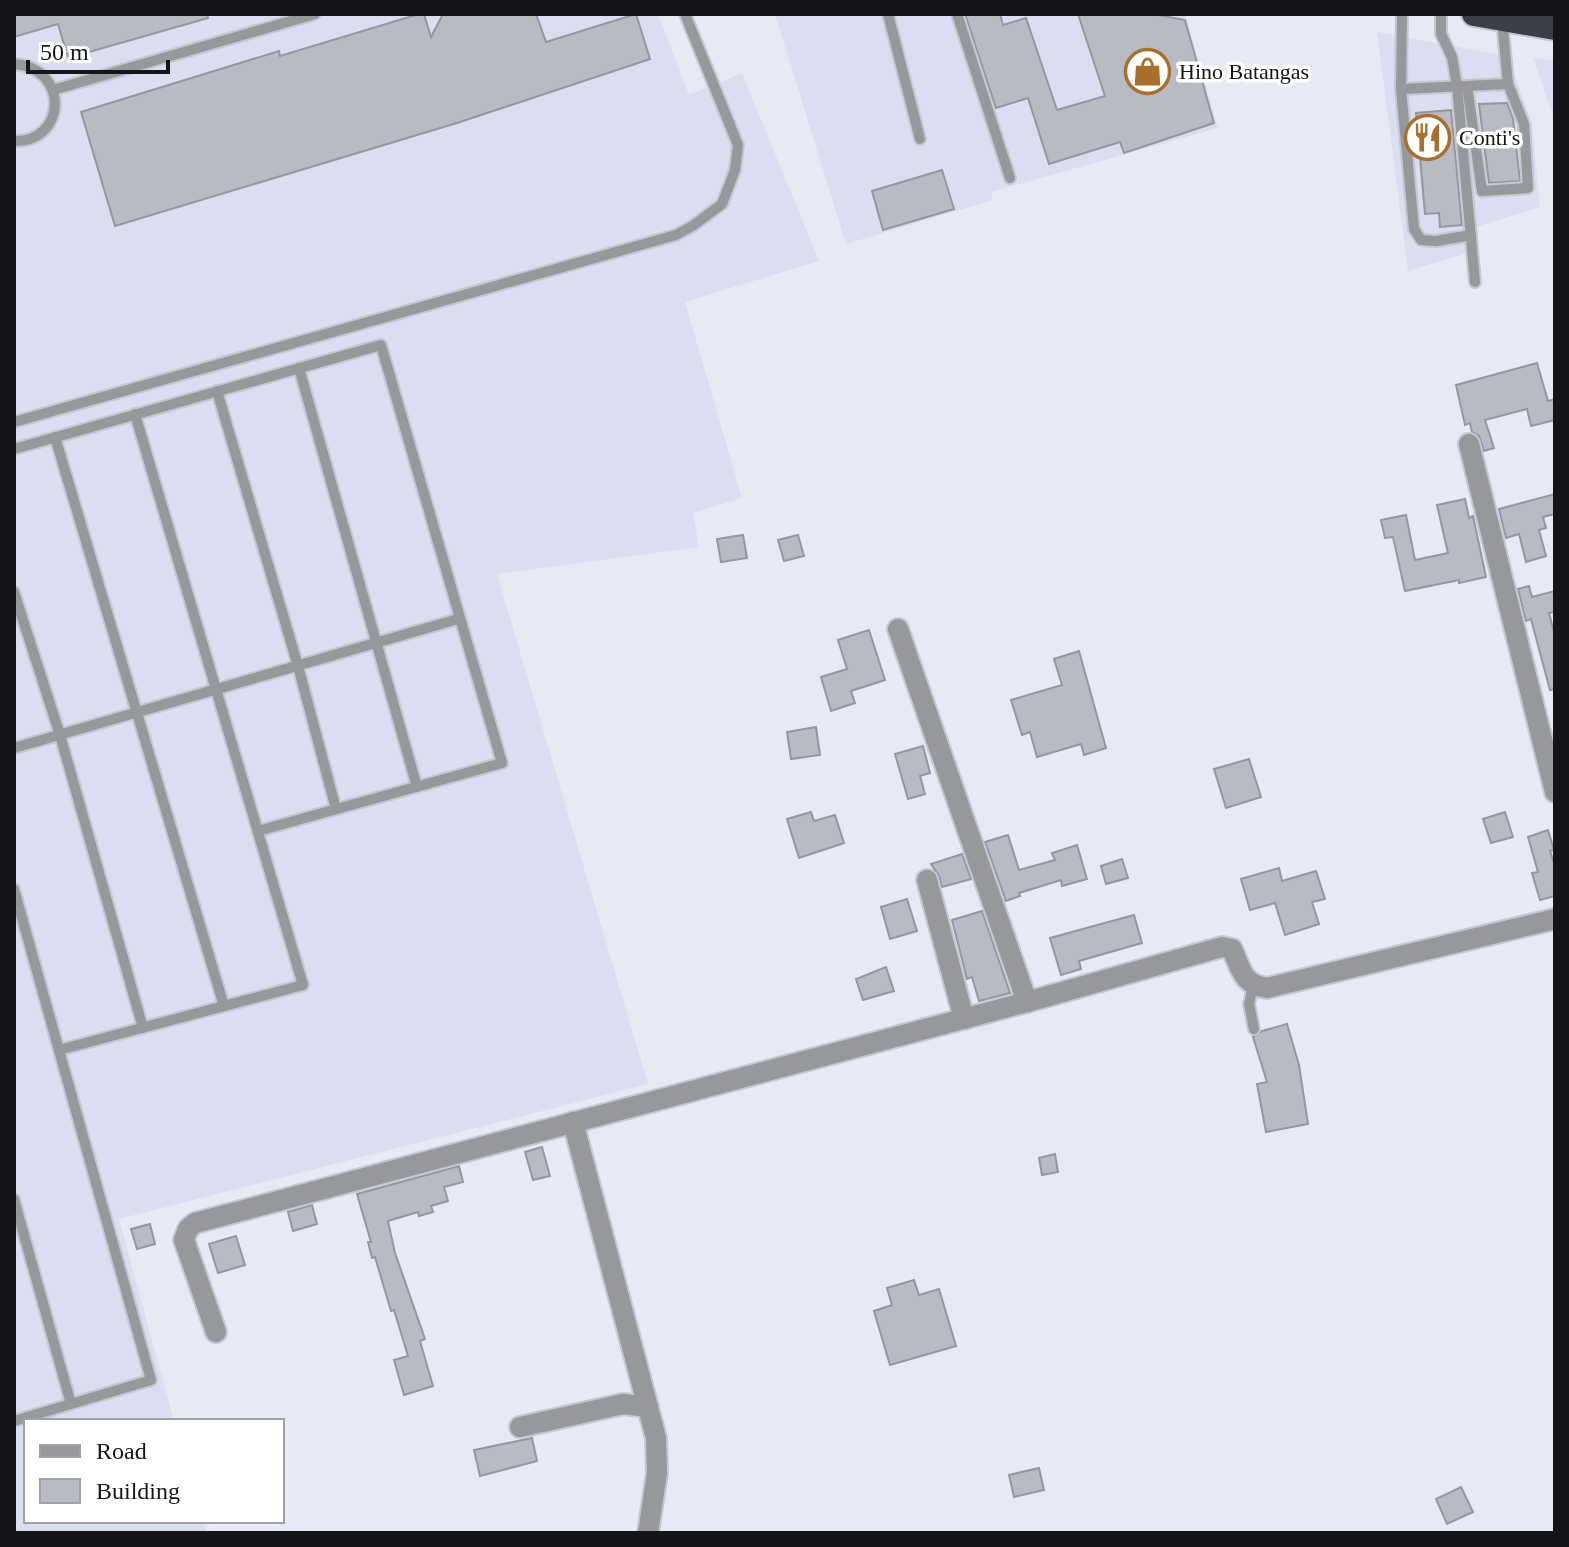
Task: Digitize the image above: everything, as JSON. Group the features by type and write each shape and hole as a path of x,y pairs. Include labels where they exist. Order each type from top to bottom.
{"highway":[{"path":"1474,14 1555,28"}],"street":[{"path":"1469,444 1555,792"},
{"path":"898,629 1027,1002"},
{"path":"927,880 964,1019"},
{"path":"216,1332 184,1240 188,1229 195,1223 964,1019 1222,947 1232,949 1246,979 1253,986 1267,988 1555,919"},
{"path":"573,1122 656,1438 657,1473 648,1533"},
{"path":"520,1427 623,1404 648,1407"}],"lane":[{"path":"53,90 315,14"},
{"path":"14,422 676,235 694,225 722,204 735,170 738,145 685,14"},
{"path":"888,14 920,139"},
{"path":"957,14 1010,178"},
{"path":"1402,14 1401,89 1414,229 1421,240 1471,235"},
{"path":"1441,14 1441,34 1462,86 1482,191 1528,188 1524,124 1508,84 1502,19"},
{"path":"14,64 29,65 39,71 53,90 54,112 49,125 39,135 25,141 14,141"},
{"path":"1401,89 1508,84"},
{"path":"1462,86 1475,282"},
{"path":"14,449 381,345 502,763 258,831"},
{"path":"299,368 417,787"},
{"path":"217,391 298,666 336,809"},
{"path":"59,1050 303,985 135,414"},
{"path":"55,437 224,1006"},
{"path":"14,592 60,735 143,1028"},
{"path":"14,748 458,619"},
{"path":"14,889 151,1380 14,1421"},
{"path":"1253,986 1249,1004 1254,1029"},
{"path":"14,1199 71,1404"}],"shaded area":[{"path":"14,14 658,14 689,95 742,73 819,261 685,302 742,498 693,513 699,547 497,574 648,1084 119,1219 173,1419 24,1419 24,1523 204,1523 207,1533 14,1533"},
{"path":"775,14 1185,14 1218,128 991,192 993,200 846,244"},
{"name":"Conti's","path":"1377,32 1508,56 1532,124 1540,207 1476,227 1478,250 1408,271"},
{"path":"1533,57 1555,61 1555,122"}],"building":[{"path":"14,14 207,14 208,18 68,58 58,24 14,37"},
{"path":"424,14 431,37 443,14 536,14 546,42 636,14 650,59 457,123 115,226 81,112 279,51 280,56"},
{"path":"965,14 1000,14 1003,25 1026,18 1057,110 1105,96 1078,14 1154,14 1185,20 1214,123 1124,153 1120,142 1049,164 1028,98 996,108"},
{"path":"1507,103 1513,119 1520,181 1489,183 1479,104"},
{"path":"1451,110 1462,225 1440,227 1439,213 1425,214 1416,113"},
{"path":"942,170 954,209 883,230 872,191"},
{"path":"1537,363 1548,401 1555,399 1555,420 1531,426 1527,409 1485,420 1494,448 1484,451 1470,423 1465,425 1456,385"},
{"path":"1555,494 1555,514 1543,517 1546,528 1539,530 1546,556 1526,562 1519,534 1506,538 1499,509"},
{"path":"1465,499 1469,518 1473,516 1486,577 1405,591 1393,537 1385,538 1381,520 1406,515 1415,560 1448,553 1437,505"},
{"path":"743,535 747,558 721,562 717,539"},
{"path":"798,535 804,556 784,561 778,540"},
{"path":"1529,586 1532,597 1555,591 1555,612 1549,613 1555,636 1555,689 1550,690 1531,619 1526,621 1518,589"},
{"path":"869,630 885,680 851,691 855,703 831,711 821,677 847,669 838,640"},
{"path":"1079,651 1106,748 1084,755 1081,744 1037,757 1030,732 1022,735 1011,700 1062,685 1054,659"},
{"path":"816,727 820,755 791,759 787,732"},
{"path":"923,746 930,773 920,776 925,794 908,799 895,754"},
{"path":"1249,759 1261,797 1226,808 1214,769"},
{"path":"811,812 814,821 835,815 844,843 799,858 787,819"},
{"path":"1505,812 1513,837 1491,843 1483,819"},
{"path":"1548,830 1554,850 1550,851 1555,866 1555,896 1540,900 1532,873 1538,872 1528,837"},
{"path":"1008,835 1019,870 1055,860 1052,853 1077,845 1087,879 1062,886 1061,880 1019,893 1020,896 1006,901 985,842"},
{"path":"962,854 971,879 942,887 931,864"},
{"path":"1122,859 1128,878 1106,884 1101,866"},
{"path":"1279,868 1282,881 1316,871 1325,899 1312,902 1319,924 1285,935 1275,903 1250,910 1241,879"},
{"path":"907,899 917,931 890,939 881,907"},
{"path":"982,911 1010,993 979,1001 972,977 967,979 952,920"},
{"path":"1134,915 1142,943 1079,961 1081,969 1061,975 1050,938"},
{"path":"886,967 894,991 863,1000 856,979"},
{"path":"1287,1024 1299,1065 1308,1124 1266,1132 1257,1084 1267,1082 1253,1037"},
{"path":"542,1147 550,1176 533,1180 525,1152"},
{"path":"1055,1154 1058,1172 1042,1175 1039,1158"},
{"path":"459,1166 463,1182 444,1187 448,1201 431,1206 433,1212 419,1216 418,1212 388,1221 395,1253 425,1339 420,1341 433,1386 404,1395 394,1360 408,1356 375,1257 372,1258 368,1242 371,1242 357,1194"},
{"path":"312,1205 317,1224 293,1231 288,1212"},
{"path":"150,1224 155,1244 137,1249 131,1229"},
{"path":"236,1236 245,1265 218,1273 209,1244"},
{"path":"914,1280 919,1295 939,1289 956,1346 890,1365 874,1311 892,1305 887,1288"},
{"path":"532,1438 537,1461 480,1476 474,1450"},
{"path":"1039,1468 1044,1490 1014,1497 1009,1475"},
{"path":"1461,1487 1473,1512 1447,1524 1436,1499"}],"place":[{"name":"Hino Batangas","path":"1148,71"},
{"name":"Conti's","path":"1428,137"}]}
